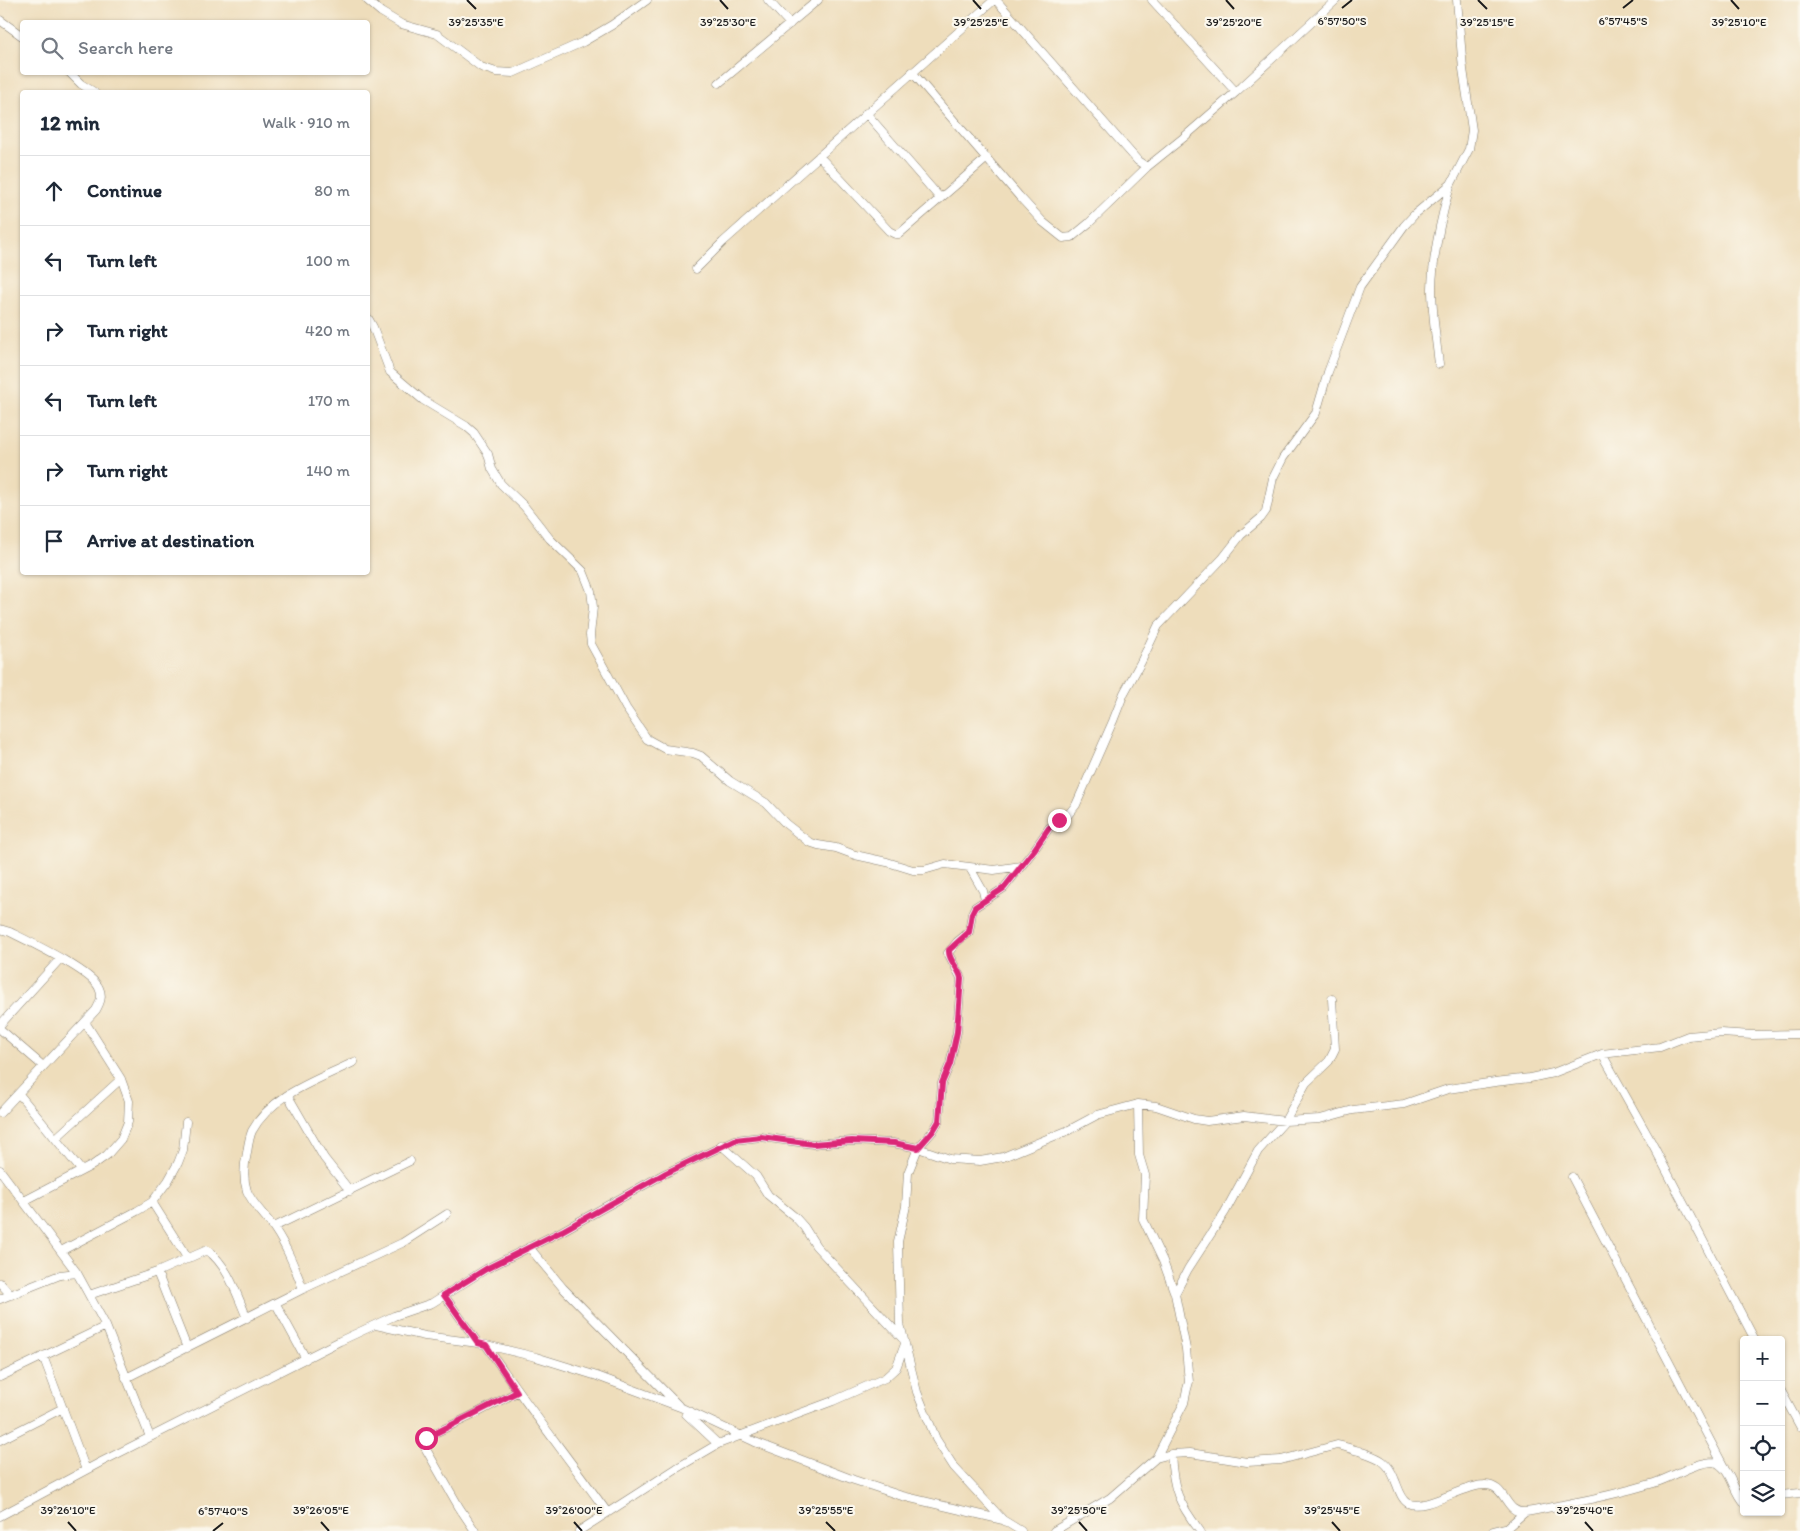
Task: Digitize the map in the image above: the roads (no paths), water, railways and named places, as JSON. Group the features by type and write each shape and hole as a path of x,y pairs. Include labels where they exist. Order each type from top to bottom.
{"street":[{"path":"367,0 381,12 401,24 437,34 481,67 496,72 513,73 583,42 612,25 647,0"},
{"path":"768,0 790,24"},
{"path":"718,83 818,0"},
{"path":"696,269 723,242 866,113 995,0 1097,116 1142,165 1147,167"},
{"path":"1152,0 1236,92"},
{"path":"912,72 1043,222 1063,238 1072,237 1147,167 1236,92 1336,0"},
{"path":"1439,364 1432,286 1438,237 1451,184 1470,149 1472,139 1457,0"},
{"path":"0,20 20,35"},
{"path":"72,75 80,84 90,90"},
{"path":"866,113 940,198"},
{"path":"819,156 889,231 895,234 898,234 987,158"},
{"path":"1021,1531 1003,1520 966,1482 943,1452 929,1425 917,1392 900,1324 898,1242 906,1206 908,1173 918,1148 939,1121 942,1083 950,1064 957,1032 961,978 948,953 969,932 973,910 1004,888 1049,828 1067,816 1076,805 1124,693 1158,626 1223,558 1241,535 1261,518 1266,511 1273,478 1283,458 1320,404 1324,384 1338,342 1367,274 1415,214 1451,184"},
{"path":"370,322 390,372 423,400 466,426 474,433 488,454 492,469 501,484 526,509 550,539 584,571 589,582 593,607 591,644 626,708 647,739 665,749 701,756 730,780 766,803 793,830 813,844 836,848 855,855 913,870 924,870 945,864 1000,870 1021,866"},
{"path":"970,868 983,891 985,900"},
{"path":"0,929 10,932 80,970 99,987 101,995 100,1004 85,1022 0,1113"},
{"path":"0,1025 60,959"},
{"path":"1175,1294 1188,1269 1225,1212 1258,1151 1285,1121 1306,1083 1333,1056 1335,1049 1332,999"},
{"path":"24,1201 108,1155 121,1138 128,1122 129,1101 121,1079 85,1022"},
{"path":"0,1029 43,1066"},
{"path":"0,1516 340,1340 394,1316 432,1303 486,1269 588,1217 664,1174 697,1159 721,1145 735,1140 761,1137 805,1144 852,1141 894,1143 918,1148 938,1156 980,1161 1003,1157 1069,1130 1097,1115 1138,1104 1156,1106 1194,1119 1207,1121 1244,1116 1285,1121 1320,1119 1353,1110 1404,1104 1448,1090 1553,1074 1602,1054 1660,1047 1688,1036 1721,1032 1752,1035 1800,1034"},
{"path":"1602,1054 1653,1145 1753,1336"},
{"path":"304,1289 289,1252 274,1227 248,1192 245,1180 246,1158 251,1133 274,1104 354,1062"},
{"path":"56,1138 121,1079"},
{"path":"18,1094 81,1170"},
{"path":"288,1096 324,1158 350,1190"},
{"path":"1054,1531 1110,1498 1156,1458 1184,1403 1188,1382 1186,1349 1175,1294 1163,1261 1142,1219 1145,1174 1139,1155 1138,1104"},
{"path":"61,1251 152,1202 168,1181 178,1163 186,1122"},
{"path":"721,1145 752,1172 768,1195 795,1217 816,1246 904,1341"},
{"path":"274,1227 410,1161"},
{"path":"0,1170 78,1274 106,1326 150,1437"},
{"path":"1572,1177 1740,1498"},
{"path":"0,1186 8,1180"},
{"path":"152,1202 188,1259"},
{"path":"126,1378 304,1289 402,1243 447,1214"},
{"path":"529,1247 562,1288 718,1444"},
{"path":"89,1295 157,1272 207,1250 231,1280 247,1318"},
{"path":"157,1272 187,1348"},
{"path":"0,1300 60,1275 78,1274"},
{"path":"0,1283 11,1295"},
{"path":"444,1295 564,1452 607,1512"},
{"path":"276,1304 306,1359"},
{"path":"376,1325 425,1336 482,1344 536,1357 597,1376 680,1407 755,1442 888,1491 1003,1520"},
{"path":"0,1377 106,1326"},
{"path":"579,1531 718,1444 833,1401 885,1378 896,1368 904,1341"},
{"path":"43,1356 86,1470"},
{"path":"475,1531 422,1444 432,1434 517,1392"},
{"path":"1785,1398 1800,1426"},
{"path":"0,1440 63,1408"},
{"path":"1156,1458 1171,1454 1190,1453 1247,1462 1281,1460 1337,1445 1376,1456 1384,1461 1393,1475 1403,1498 1408,1503 1426,1504 1475,1486 1485,1485 1495,1487 1512,1508 1524,1513"},
{"path":"1171,1454 1177,1495 1188,1516 1200,1531"},
{"path":"1493,1531 1508,1526 1524,1513 1591,1500 1638,1488 1707,1463 1715,1462 1725,1469"},
{"path":"1785,1495 1800,1493"}]}
